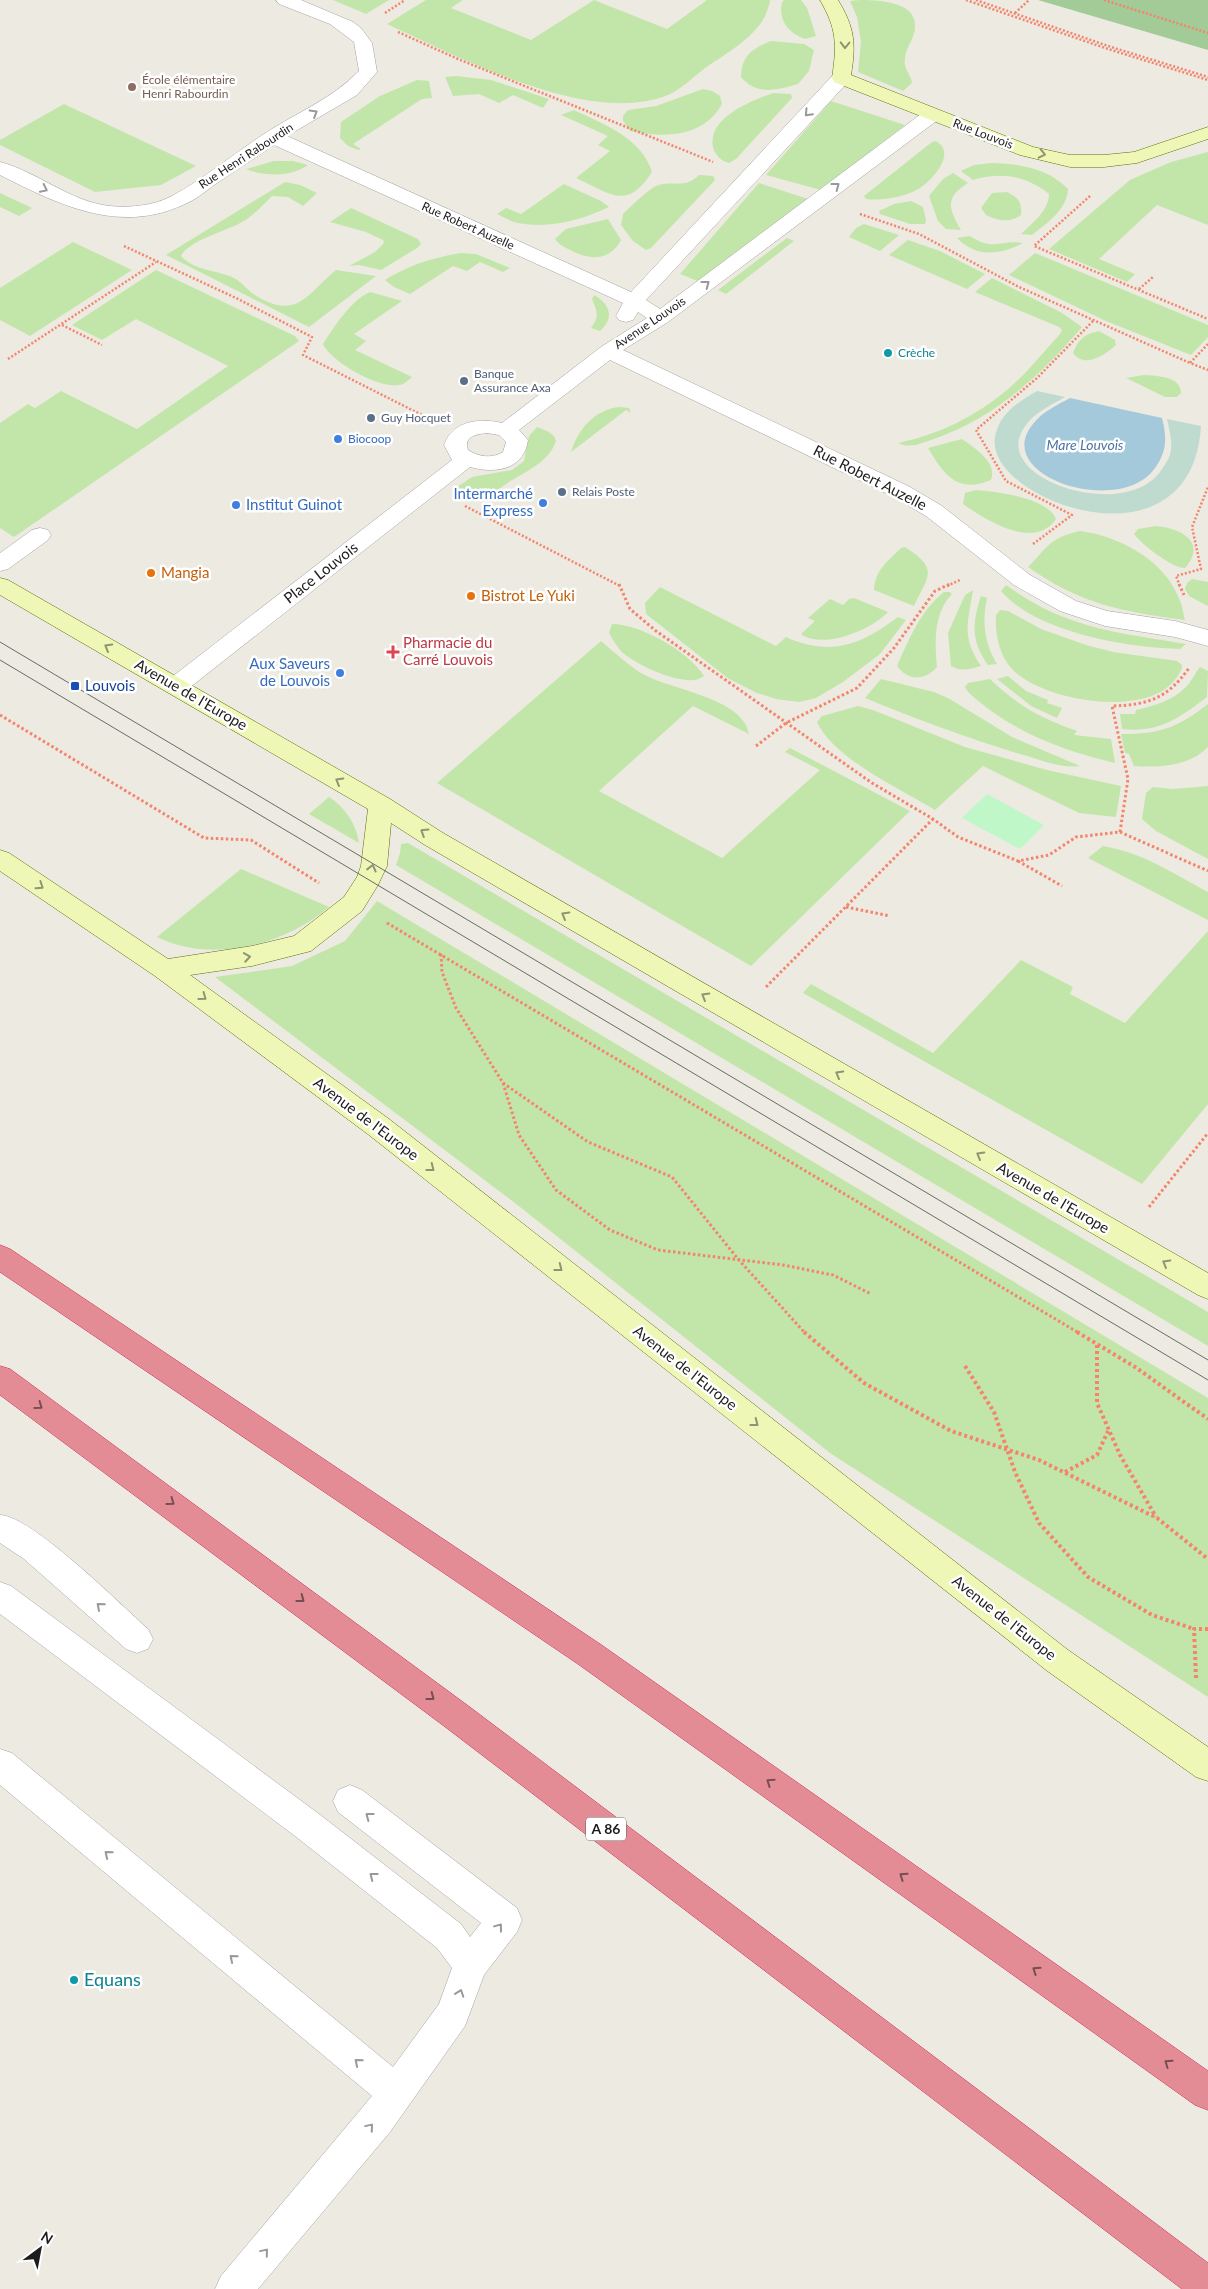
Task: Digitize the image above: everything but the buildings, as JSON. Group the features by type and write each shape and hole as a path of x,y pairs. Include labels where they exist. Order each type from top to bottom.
{"highway":[{"path":"0,1257 589,1654 1208,2092"},
{"name":"A 86","path":"0,1378 241,1554 754,1940 1208,2286"}],"main road":[{"path":"829,0 841,22 846,41 841,78"},
{"name":"Rue Louvois","path":"841,78 1026,151 1070,160 1104,162 1137,158 1208,133"},
{"name":"Avenue de l'Europe","path":"0,584 381,805 434,839 1208,1287"},
{"path":"164,968 252,956 302,944 353,904 369,879 374,866 381,805"},
{"name":"Avenue de l'Europe","path":"0,859 164,968 379,1127 1057,1660 1208,1766"}],"street":[{"name":"Rue Henri Rabourdin","path":"0,168 92,210 109,212 139,211 164,207 179,200 350,91 368,72 367,55 362,40 349,28 285,0"},
{"name":"Avenue Louvois","path":"608,351 634,301 841,78"},
{"name":"Avenue Louvois","path":"608,351 661,318 932,115"},
{"name":"Rue Robert Auzelle","path":"274,138 634,301 661,318"},
{"name":"Rue Robert Auzelle","path":"608,351 902,492 934,511 1022,580 1068,606 1105,618 1175,629 1208,638"},
{"path":"506,430 608,351"},
{"path":"487,426 506,430 517,440 515,452 510,457 493,464 473,463 465,460 458,454 455,448 456,441 460,435 476,427 487,426"},
{"name":"Place Louvois","path":"176,686 465,460"},
{"path":"0,564 40,535"},
{"path":"0,1529 4,1529 34,1549 137,1639"},
{"path":"0,1596 299,1819 449,1936 470,1965"},
{"path":"0,1764 396,2093"},
{"path":"234,2289 377,2119 454,2014 470,1965 505,1920 350,1801"}],"path":[{"path":"966,0 1108,49 1208,78"},
{"path":"976,0 1110,47 1208,78"},
{"path":"1010,15 1015,13 1029,0"},
{"path":"1104,0 1208,33"},
{"path":"1137,158 1101,186 1034,246 1208,319"},
{"path":"123,246 236,298 312,337 304,355 380,392 460,435"},
{"path":"8,360 156,262"},
{"path":"1139,289 1153,277"},
{"path":"61,325 102,345"},
{"path":"1208,344 1190,363 1208,370"},
{"path":"429,488 620,585 630,610 872,783 933,819 958,837 1018,861 1062,886"},
{"path":"0,715 204,838 251,840 353,904 441,954 1135,1367 1208,1419"},
{"path":"756,746 786,723"},
{"path":"737,1015 933,819"},
{"path":"1018,861 1049,854 1076,837 1120,832 1208,871"},
{"path":"846,907 890,916"},
{"path":"441,954 442,972 456,1008 503,1083 519,1135 556,1190 610,1230 658,1250 833,1275 871,1294"},
{"path":"503,1083 588,1142 672,1177 738,1260 805,1333 864,1383 951,1431 1039,1460 1157,1518 1208,1559"},
{"path":"1124,1238 1208,1133"},
{"path":"1097,1345 1097,1403 1120,1456 1157,1518"},
{"path":"965,1366 994,1412 1008,1449 1014,1472 1039,1523 1088,1577 1152,1615 1194,1628 1208,1629"},
{"path":"1065,1472 1097,1455 1109,1431"},
{"path":"1194,1628 1196,1678"}],"green space":[{"path":"333,0 389,0 366,14"},
{"path":"426,0 463,0 451,8 531,40 594,0 667,29 707,0 770,0 770,2 764,18 752,34 683,86 668,95 636,102 601,102 563,95 525,84 450,54 387,24"},
{"path":"784,0 801,0 807,8 816,36 805,39 789,29 782,15 781,9"},
{"path":"860,0 895,4 910,12 914,19 914,33 905,60 912,83 903,91 858,72 861,42 857,17 850,1"},
{"path":"1038,0 1208,0 1208,50"},
{"path":"771,41 804,44 814,50 809,71 798,84 768,90 754,87 741,77 743,63 749,54"},
{"path":"456,76 491,80 549,99 543,108 513,95 499,103 479,94 453,96 445,77"},
{"path":"417,80 429,81 432,98 422,99 353,144 361,149 358,150 348,146 340,138 341,122 380,96"},
{"path":"703,89 712,91 720,96 722,104 704,124 694,129 682,133 656,135 630,131 623,121 623,116 628,110 656,106"},
{"path":"773,93 791,94 792,98 736,159 729,163 721,159 715,153 713,147 713,137 717,127 732,112"},
{"path":"831,101 905,125 821,190 766,175"},
{"path":"64,104 196,166 161,185 95,192 0,145 0,140"},
{"path":"574,110 609,127 631,141 640,150 652,172 634,192 618,196 576,178 610,151 598,145 608,136 561,115"},
{"path":"936,141 942,146 944,159 941,166 925,184 901,196 887,199 866,199 864,196 932,142"},
{"path":"1208,152 1208,225 1157,205 1099,259 1135,274 1127,282 1049,249 1130,180 1171,162"},
{"path":"274,161 293,161 308,165 286,174 253,172 246,169"},
{"path":"992,163 1033,168 1052,176 1068,189 1067,197 1060,210 1032,235 1021,234 1043,211 1049,194 1022,179 993,176 973,180 961,171 974,165"},
{"path":"953,173 968,183 955,194 951,204 954,216 961,230 946,229 938,221 929,196 943,179"},
{"path":"699,175 713,176 715,180 651,248 646,250 633,241 621,225 623,214 654,187 687,182"},
{"path":"285,182 300,185 317,193 303,206 288,197 272,196 246,219 192,245 181,256 193,265 234,278 255,295 281,306 300,302 336,270 376,276 309,327 166,255"},
{"path":"759,183 808,199 700,282 680,274"},
{"path":"564,184 601,201 609,207 577,219 542,225 510,221 497,214 506,208 521,214"},
{"path":"1007,192 1019,200 1021,215 1017,218 1004,220 986,215 981,208 992,193"},
{"path":"0,193 32,208 19,216 0,207"},
{"path":"911,201 923,207 925,224 910,224 880,214 879,211 894,204"},
{"path":"351,208 418,239 421,244 381,270 359,265 349,266 375,252 384,243 383,240 366,232 330,222"},
{"path":"608,219 621,240 607,255 588,257 581,255 564,247 555,239 566,229"},
{"path":"864,224 899,235 880,251 849,237 856,228"},
{"path":"970,236 978,241 991,244 1023,243 997,252 980,252 972,249 957,238"},
{"path":"787,238 794,241 726,294 718,290"},
{"path":"908,240 940,251 985,274 967,289 889,255"},
{"path":"73,242 132,270 30,336 0,320 0,288"},
{"path":"460,253 476,254 510,268 503,272 480,262 467,271 453,266 410,294 394,287 385,280 421,263"},
{"path":"1035,253 1208,325 1208,337 1191,355 1106,321 1009,275"},
{"path":"156,270 295,336 299,341 14,537 0,528 0,423 28,404 35,408 61,391 137,429 228,366 136,319 102,340 72,325"},
{"path":"992,278 1062,313 1082,327 1033,378 997,407 956,430 934,439 912,445 898,443 916,439 951,426 984,407 1027,371 1060,334 1062,330 1059,327 975,292"},
{"path":"370,292 402,301 354,334 366,341 355,350 412,377 401,385 380,383 356,373 335,359 323,344 350,307"},
{"path":"594,295 604,303 609,312 608,321 600,331 591,328 597,317 592,299"},
{"path":"1099,331 1115,340 1116,345 1094,359 1083,360 1078,358 1073,353 1077,344 1086,336"},
{"path":"1144,375 1173,380 1180,387 1181,393 1177,397 1165,397 1126,378"},
{"path":"1037,391 1065,397 1033,417 1020,436 1020,453 1030,468 1047,480 1070,489 1095,494 1121,493 1143,486 1160,472 1170,455 1171,442 1167,419 1201,426 1189,472 1163,500 1129,512 1090,512 1053,501 1021,483 1000,461 995,437 1005,415 1016,404"},
{"path":"620,407 629,408 631,413 626,410 571,452 583,428 595,416"},
{"path":"537,427 551,433 556,441 553,449 542,461 492,495 483,499 472,497 454,489 472,477 512,470 524,461 529,436"},
{"path":"962,439 988,461 992,473 991,480 969,485 953,479 946,474 928,448"},
{"path":"976,490 1021,497 1043,505 1056,519 1047,528 1035,532 1023,533 1010,530 984,518 963,504 965,493"},
{"path":"1156,526 1182,533 1188,538 1194,551 1185,568 1173,565 1158,555 1143,544 1134,534 1138,529"},
{"path":"1080,531 1111,538 1140,553 1153,563 1173,587 1181,603 1185,620 1142,614 1084,598 1047,580 1028,567 1055,540"},
{"path":"905,547 923,561 928,573 927,580 914,606 874,590 877,577 883,566 901,548"},
{"path":"1192,579 1208,582 1208,606 1189,596 1185,589 1187,583"},
{"path":"1006,585 1028,600 1071,620 1114,632 1186,644 1180,649 1135,645 1110,641 1060,628 1037,618 1017,606 1001,591"},
{"path":"660,587 776,646 786,637 817,646 845,645 871,635 898,617 906,620 880,654 843,682 816,698 799,702 776,699 757,693 729,679 646,614 645,603"},
{"path":"973,590 968,621 968,637 981,666 958,669 951,666 948,633 965,595"},
{"path":"944,592 952,594 941,610 938,619 936,638 937,667 922,677 911,677 897,666 922,616"},
{"path":"981,596 987,598 985,632 989,648 997,664 988,665 978,648 976,640 975,623"},
{"path":"854,598 888,612 870,625 846,636 821,640 801,634 815,621 808,618 830,599 843,605 849,599"},
{"path":"1000,610 1008,611 1041,629 1086,645 1113,652 1177,661 1182,665 1182,668 1177,678 1169,686 1154,695 1134,700 1112,702 1089,700 1066,696 1044,689 1026,680 1012,669 1004,657 996,629 996,615"},
{"path":"612,624 636,629 663,641 687,658 704,676 696,680 675,678 638,663 622,652 615,643 609,633"},
{"path":"601,641 641,673 703,696 734,711 744,721 749,734 693,706 599,791 722,858 820,770 785,752 790,748 910,811 751,966 437,783"},
{"path":"1200,667 1208,671 1207,697 1178,717 1158,726 1135,730 1122,729 1120,714 1135,714 1136,710 1176,696 1188,685"},
{"path":"1008,676 1026,691 1048,700 1047,703 1062,708 1057,718 1031,706 997,679"},
{"path":"881,679 934,692 948,698 1012,737 1080,766 1058,765 1000,748 865,698"},
{"path":"990,679 1010,697 1030,710 1077,731 1074,735 1111,739 1115,763 1075,752 1019,728 984,706 965,687 968,683"},
{"path":"1208,704 1208,747 1201,753 1183,762 1164,766 1134,766 1129,754 1125,753 1121,734 1147,733 1168,728 1187,719"},
{"path":"858,706 873,710 965,747 1047,770 1121,786 1116,817 1079,813 983,766 935,810 853,761 826,736 817,722 822,716"},
{"path":"1208,786 1208,859 1156,831 1142,819 1146,793 1153,787 1173,789"},
{"path":"987,794 1044,825 1020,849 962,818"},
{"path":"329,797 349,817 359,843 309,814"},
{"path":"408,843 1208,1312 1208,1346 396,865 401,844"},
{"path":"1103,846 1132,853 1208,892 1208,920 1088,858"},
{"path":"241,869 329,907 291,932 247,946 224,949 200,949 178,945 157,937"},
{"path":"377,901 1208,1398 1208,1697 830,1453 515,1203 215,977 292,966 345,941"},
{"path":"1208,931 1208,1104 1142,1184 803,993 811,984 933,1053 1021,960 1073,987 1070,994 1125,1023"}],"water":[{"name":"Mare Louvois","path":"1070,398 1162,418 1165,444 1162,456 1155,468 1138,483 1115,490 1090,490 1065,484 1043,474 1029,460 1024,443 1033,424 1041,416"}],"tram line":[{"path":"0,642 1208,1360"},
{"path":"0,660 1208,1380"}],"place":[{"name":"École élémentaire Henri Rabourdin","path":"132,87"},
{"name":"Crèche","path":"888,353"},
{"name":"Banque Assurance Axa","path":"464,381"},
{"name":"Guy Hocquet","path":"371,418"},
{"name":"Biocoop","path":"338,439"},
{"name":"Relais Poste","path":"562,492"},
{"name":"Intermarché Express","path":"543,503"},
{"name":"Institut Guinot","path":"236,505"},
{"name":"Mangia","path":"151,573"},
{"name":"Bistrot Le Yuki","path":"471,596"},
{"name":"Pharmacie du Carré Louvois","path":"393,652"},
{"name":"Aux Saveurs de Louvois","path":"340,673"},
{"name":"Louvois","path":"75,686"},
{"name":"Equans","path":"74,1980"}]}
